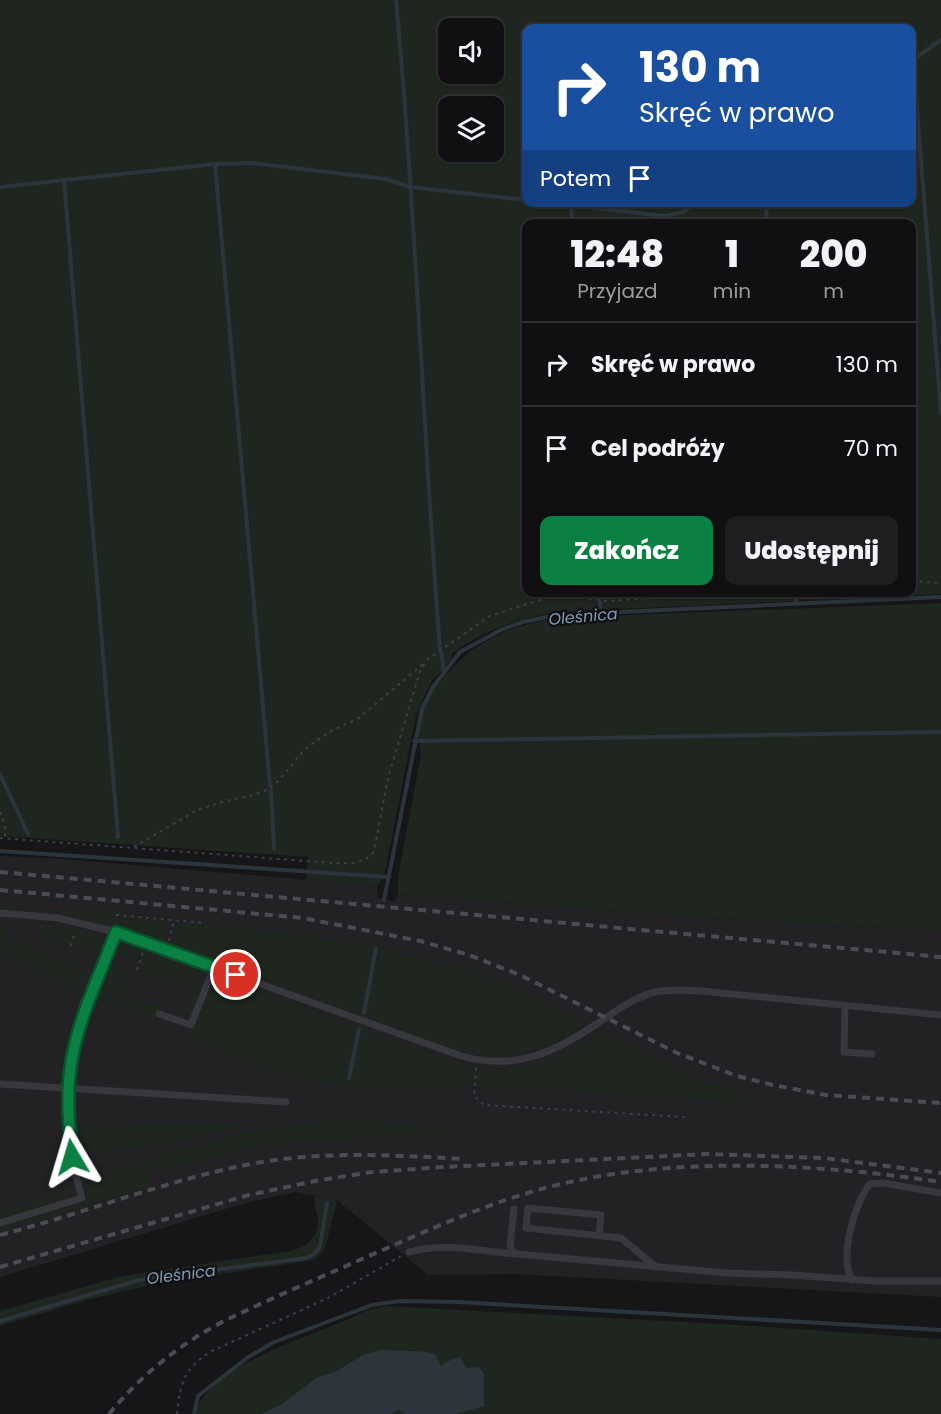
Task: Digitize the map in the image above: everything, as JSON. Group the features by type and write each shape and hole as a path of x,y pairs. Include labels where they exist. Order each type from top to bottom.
{"lane":[{"path":"0,912 58,918 116,932 461,1056 491,1061 519,1060 540,1055 570,1041 630,1002 662,991 690,990 941,1016"},
{"path":"0,1222 82,1198 73,1161 69,1130 71,1064 82,1020 116,932"},
{"path":"159,1014 191,1025 214,967"},
{"path":"845,1006 844,1052 872,1054"},
{"path":"0,1084 286,1102"},
{"path":"852,1280 847,1269 847,1247 861,1197 870,1184 883,1183 941,1193"},
{"path":"599,1234 601,1215 528,1208 526,1228 621,1238 656,1267"},
{"path":"514,1209 510,1245 513,1253 518,1254"},
{"path":"409,1252 441,1246 726,1273 852,1280 941,1281"}],"path":[{"path":"916,581 941,583"},
{"path":"0,838 340,863 360,862 369,858 374,851 388,778 420,671 425,663 462,633 490,616 549,597"},
{"path":"580,597 607,601 669,597"},
{"path":"133,847 197,810 268,789 279,780 306,748 332,731 359,718 425,663"},
{"path":"0,812 5,824 5,839"},
{"path":"116,915 205,923"},
{"path":"166,950 174,920"},
{"path":"71,946 76,928"},
{"path":"137,970 144,949"},
{"path":"467,1065 476,1067 474,1096 484,1105 685,1117"},
{"path":"177,1414 186,1375 196,1361 210,1352 328,1298 409,1252"}],"shaded area":[{"path":"0,0 941,0 941,594 916,595 916,219 522,219 522,597 877,597 558,612 502,626 476,638 452,654 451,660 432,680 416,715 384,877 377,886 306,880 308,857 0,836"},
{"path":"941,603 941,931 723,919 398,894 398,876 421,756 418,731 423,710 434,688 453,667 472,650 494,637 516,627 546,620"},
{"path":"0,856 63,859 377,886 377,898 395,902 398,894 723,919 941,931 941,1297 517,1274 428,1275 337,1200 295,1192 239,1205 0,1277"},
{"path":"0,905 116,914 116,917 171,922 165,943 90,918 56,912 0,907"},
{"path":"9,921 4,939 26,947 28,943 35,945 34,950 96,973 88,995 0,952 0,925"},
{"path":"177,923 290,934 401,953 489,979 587,1023 547,1045 513,1055 472,1053 451,1048 373,1020 373,1017 354,1010 352,1013 171,945"},
{"path":"40,924 75,930 70,946 36,933"},
{"path":"77,930 100,935 105,945 102,956 99,957 72,947"},
{"path":"120,942 142,950 138,960 112,951"},
{"path":"146,952 206,973 193,1013 183,1016 193,989 139,969"},
{"path":"108,964 127,971 124,978 132,981 131,984 104,975"},
{"path":"215,976 474,1069 472,1086 394,1090 355,1089 316,1083 252,1064 190,1039"},
{"path":"103,977 130,987 122,1008 96,998"},
{"path":"129,998 160,1007 155,1021 124,1009"},
{"path":"600,1032 696,1079 747,1095 746,1103 523,1087 475,1086 477,1069 528,1067 556,1057"},
{"path":"355,1121 404,1124 454,1131 455,1134 292,1141 237,1150 147,1174 151,1187 0,1230 0,1226 92,1199 87,1180 152,1158 252,1131 320,1122"},
{"path":"147,1124 252,1124 169,1143 77,1155 74,1131"},
{"path":"72,1186 70,1193 37,1208 0,1219 0,1212"},
{"path":"315,1196 337,1200 326,1245 314,1260 150,1285 94,1298 0,1326 0,1311 122,1276 297,1249 308,1243 317,1228"},
{"path":"386,1306 737,1325 941,1339 941,1414 196,1414 202,1398 215,1384 233,1371 275,1349 370,1309"},
{"path":"381,1350 435,1354 441,1366 460,1357 466,1368 479,1367 484,1374 484,1406 456,1414 405,1414 398,1410 392,1414 262,1414 282,1404 318,1377 335,1372 363,1355"}],"waterway":[{"path":"396,0 409,162 440,649"},
{"path":"916,57 941,40"},
{"path":"916,97 941,413"},
{"path":"0,187 215,164 252,163 386,179 410,187 522,200"},
{"path":"215,164 270,785"},
{"path":"64,180 118,837"},
{"path":"571,207 572,219"},
{"path":"588,207 664,216 683,212 690,207"},
{"path":"766,207 767,219"},
{"path":"795,597 796,603"},
{"name":"Oleśnica","path":"384,900 422,709 433,687 460,652 503,629 556,615 941,597"},
{"path":"600,602 600,612"},
{"path":"441,652 444,671"},
{"path":"414,741 941,732"},
{"path":"0,774 28,834"},
{"path":"271,790 274,849"},
{"path":"0,851 389,877"},
{"name":"Oleśnica","path":"364,1013 376,948"},
{"name":"Oleśnica","path":"349,1078 359,1029"},
{"name":"Oleśnica","path":"0,1321 139,1280 306,1258 314,1254 320,1246 327,1203"},
{"path":"194,1414 198,1396 247,1358 274,1342 372,1305 400,1301 458,1302 941,1330"}],"railway":[{"path":"0,872 941,957"},
{"path":"0,890 303,918 420,941 469,955 520,975 677,1053 737,1076 826,1095 941,1103"},
{"path":"0,1267 249,1195 372,1172 708,1154 824,1158 941,1173"},
{"path":"0,1235 159,1187 256,1163 333,1155 462,1159"},
{"path":"109,1414 134,1386 162,1362 192,1340 224,1321 445,1223 537,1190 606,1175 701,1166 799,1167 941,1182"}],"route":[{"path":"72,1157 68,1112 71,1064 82,1020 116,932 236,975"}]}
